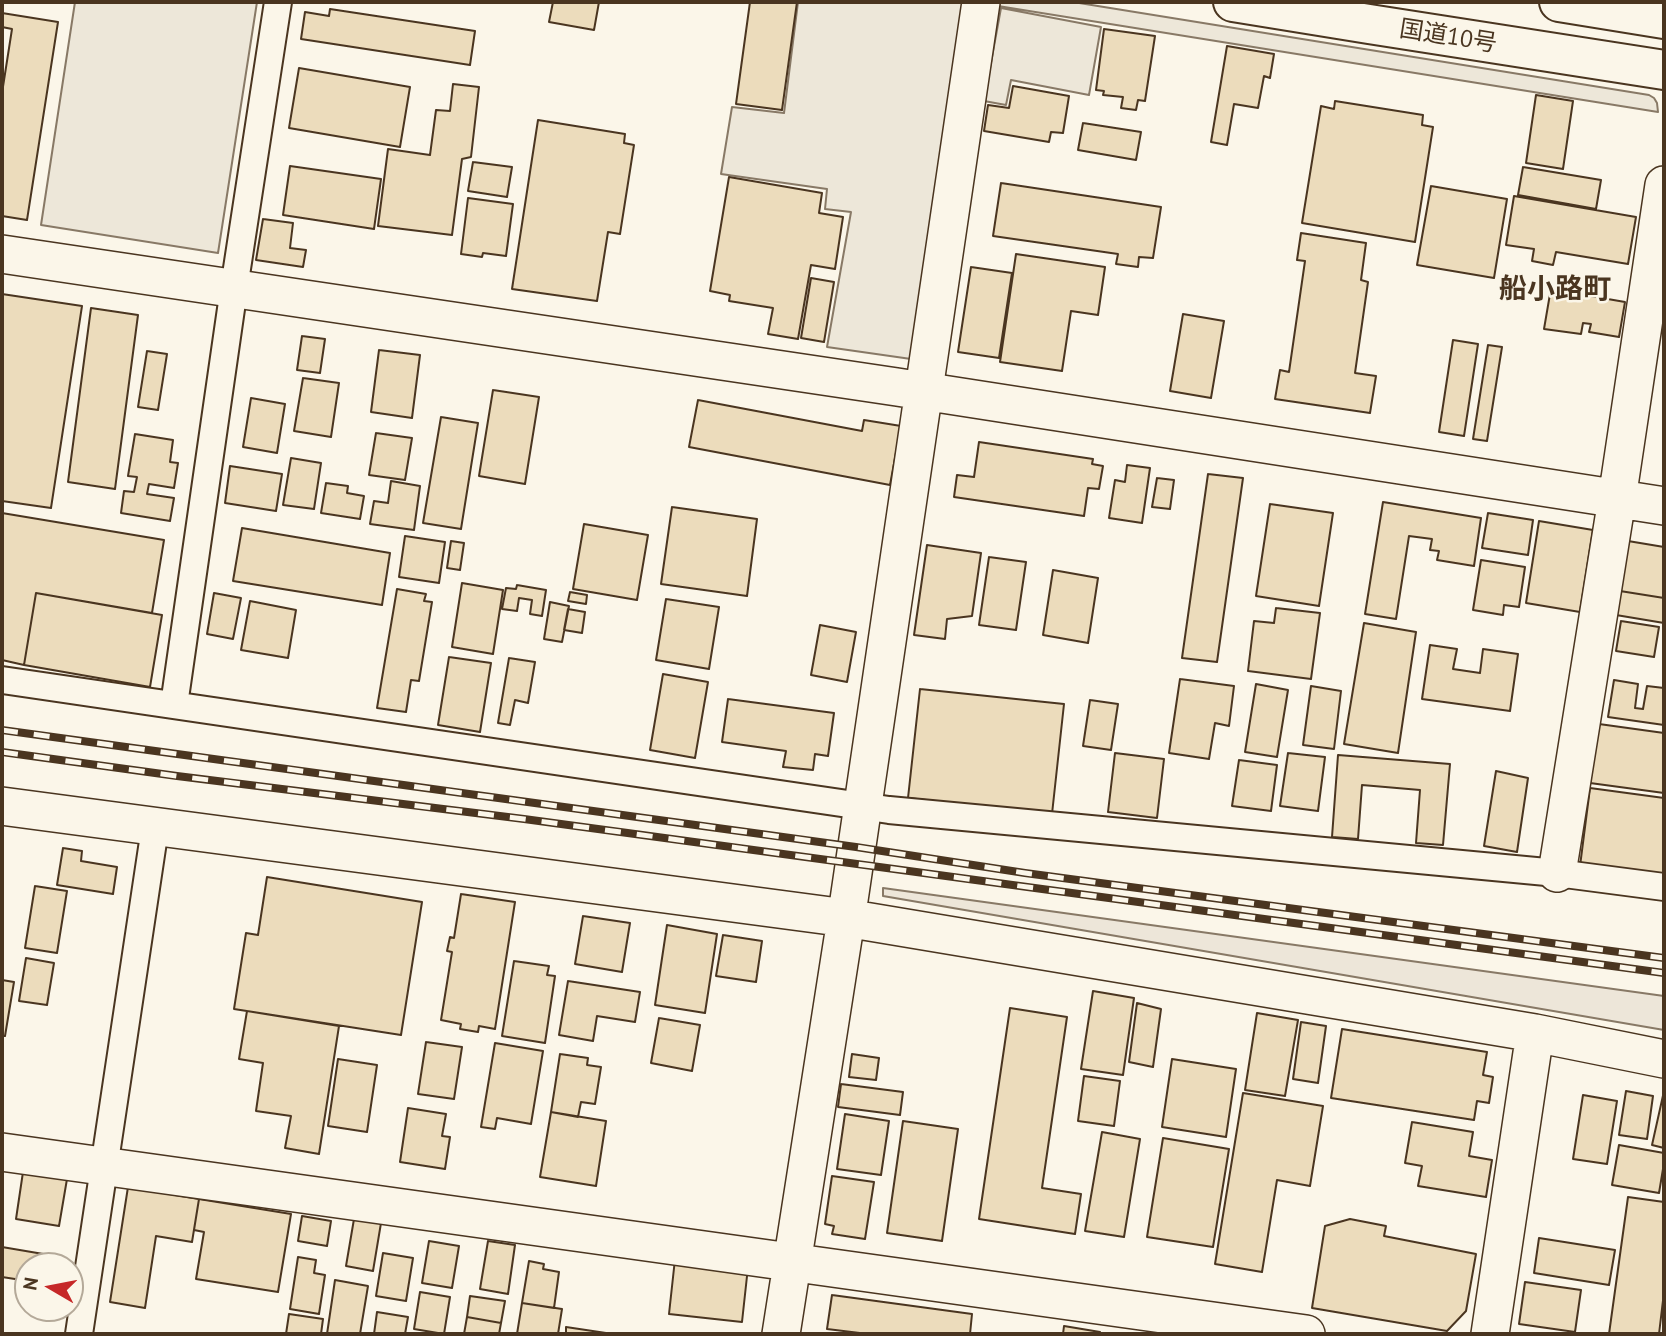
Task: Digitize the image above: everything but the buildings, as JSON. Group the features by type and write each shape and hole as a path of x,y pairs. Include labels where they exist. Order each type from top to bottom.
{"highway":[{"name":"国道10号","path":"1233,2 1664,70"},
{"path":"1559,2 1664,19"}],"street":[{"path":"174,705 278,2"},
{"path":"781,1334 846,919 981,2"},
{"path":"1557,873 1664,185"},
{"path":"2,254 924,391 1664,506"},
{"path":"2,680 862,807 1557,873 1664,887"},
{"path":"2,806 846,919 1535,1033 1664,1059"},
{"path":"79,1334 155,828"},
{"path":"1490,1334 1535,1033"},
{"path":"2,1152 1306,1334"}],"shaded area":[{"path":"75,2 257,2 218,253 41,225"},
{"path":"798,2 965,2 911,359 827,347 851,212 825,209 827,189 721,174 732,107 784,113"},
{"path":"999,2 1073,2 1649,95 1657,103 1658,112 998,6"},
{"path":"1001,8 1101,27 1089,95 1011,80 1006,105 984,101"},
{"path":"883,888 1664,996 1664,1030 883,896"}],"railway":[{"path":"2,730 856,847 1025,873 1664,958"},
{"path":"2,752 524,819 1664,973"}],"district":[{"name":"船小路町","path":"1555,290"}]}
